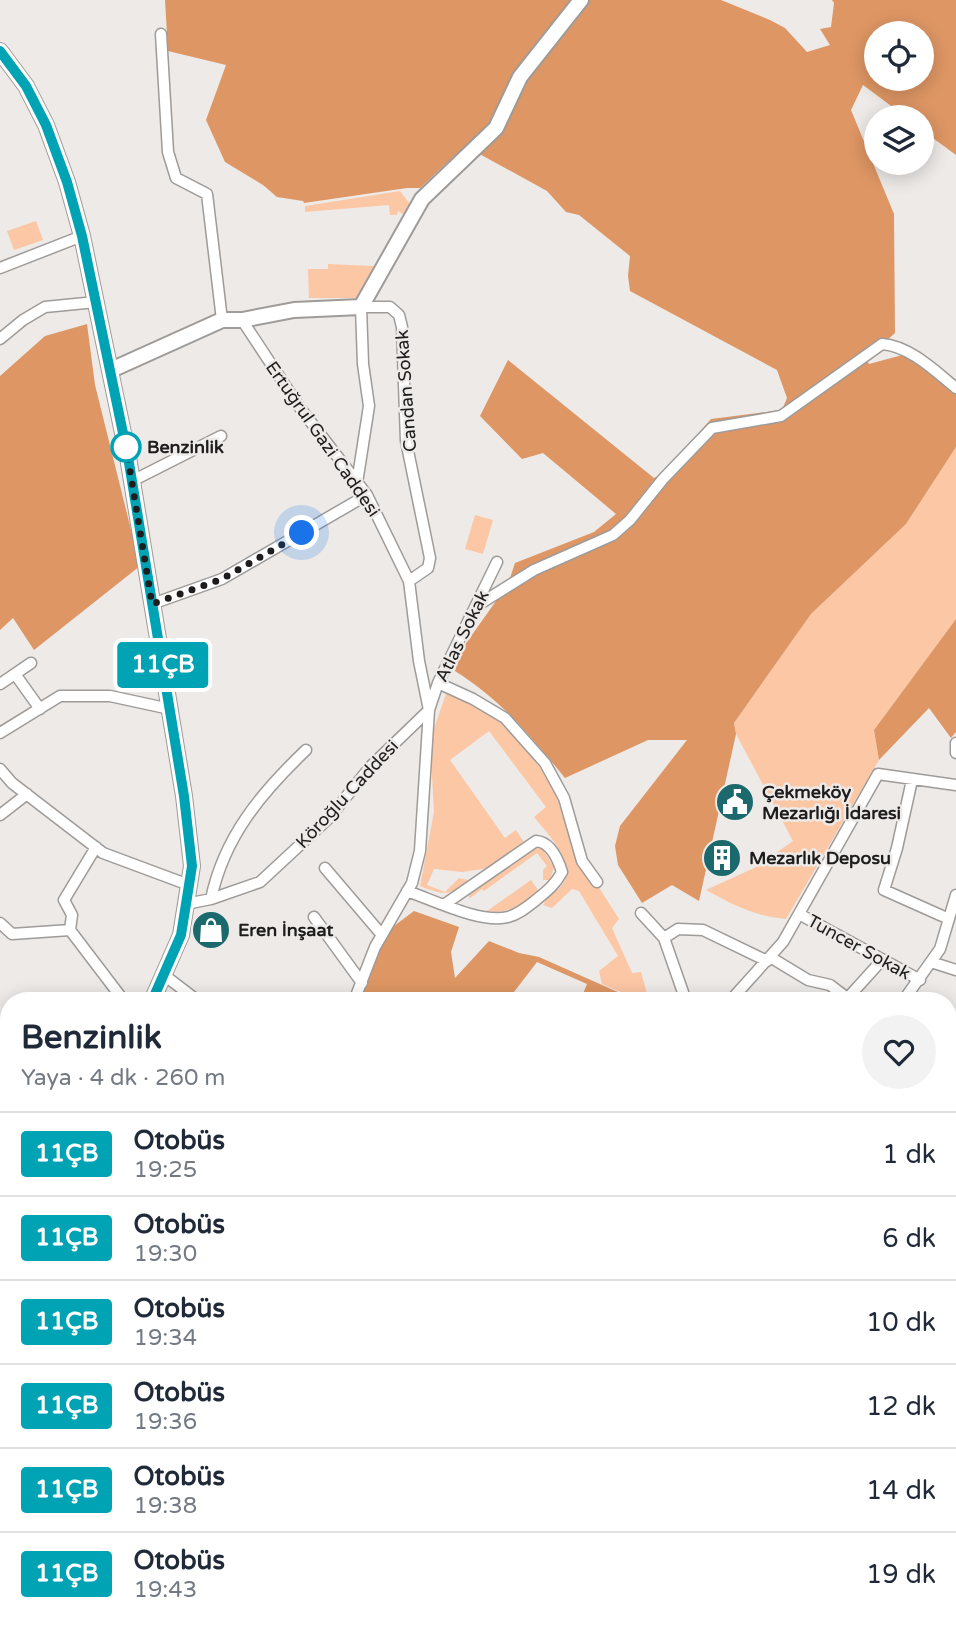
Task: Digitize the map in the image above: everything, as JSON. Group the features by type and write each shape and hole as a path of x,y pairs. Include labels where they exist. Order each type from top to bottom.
{"main road":[{"path":"111,370 222,320 242,320 294,310 361,307 422,199 496,128 520,77 581,0"},
{"path":"0,51 26,86 46,125 67,182 82,236 132,481 170,709 192,866 181,935 156,992"}],"street":[{"path":"161,34 168,152 176,178 207,194 222,320"},
{"path":"0,268 82,236"},
{"path":"0,339 44,307 96,302"},
{"path":"357,483 369,406 363,364 361,307"},
{"name":"Candan Sokak","path":"361,307 390,307 396,310 401,321 406,441 430,558 428,568 409,581"},
{"name":"Ertuğrul Gazi Caddesi","path":"242,320 300,408 367,495 409,581 419,661 429,710 420,850 412,883 382,935 358,992"},
{"path":"478,605 534,570 613,535 630,520 663,479 712,428 781,416 882,344 889,344 919,359 956,388"},
{"path":"132,481 221,436"},
{"path":"152,604 222,579 367,495"},
{"name":"Atlas Sokak","path":"429,710 438,683 497,562"},
{"path":"0,684 31,663"},
{"path":"15,674 40,709"},
{"path":"438,683 505,718 545,763 564,798 582,861 597,881"},
{"path":"0,733 60,696 110,696 170,709"},
{"name":"Köroğlu Caddesi","path":"186,904 211,899 260,882 328,818 371,766 429,710"},
{"path":"956,743 956,753"},
{"path":"211,899 217,872 241,824 269,786 306,750"},
{"path":"0,769 27,794 103,853 189,885"},
{"path":"738,992 783,942 878,775 956,785"},
{"path":"912,780 897,848 884,890 951,922"},
{"path":"0,815 27,794"},
{"path":"407,891 445,904 487,918 510,917 555,884 562,872 559,862 546,844 536,841 445,904"},
{"path":"96,847 64,900 72,915 70,930 117,992"},
{"path":"325,868 382,935"},
{"path":"910,992 940,949 951,922 956,895"},
{"path":"641,913 664,938 683,992"},
{"name":"Tuncer Sokak","path":"799,914 920,980"},
{"path":"314,916 362,983"},
{"path":"0,923 12,934"},
{"path":"664,938 678,929 703,930 808,980 830,985 837,992"},
{"path":"0,939 12,934 70,930"},
{"path":"853,992 883,960"},
{"path":"931,962 956,970"},
{"path":"164,975 186,992"}],"shaded area":[{"path":"165,0 721,0 785,28 807,52 830,45 820,29 831,27 834,3 832,0 956,0 956,155 934,139 934,105 890,105 871,91 934,91 934,21 864,21 864,86 851,110 864,141 864,175 878,175 894,214 895,333 866,359 869,364 906,354 956,383 956,447 906,524 811,614 734,723 736,734 699,901 672,885 642,903 618,865 615,846 620,826 687,740 648,740 565,778 501,707 455,671 462,649 508,584 515,563 594,532 616,514 543,453 522,459 480,416 508,360 654,478 663,473 711,419 782,410 787,398 777,370 630,291 630,256 579,215 566,212 547,191 465,146 420,188 304,203 277,197 263,185 225,162 206,120 226,65 168,51"},
{"path":"400,191 410,204 404,215 398,211 397,215 390,215 389,205 305,212 305,206"},
{"path":"36,221 43,240 14,250 7,231"},
{"path":"328,264 374,266 358,298 309,298 308,269 328,269"},
{"path":"87,324 95,385 140,566 34,650 13,618 0,630 0,376 45,336"},
{"path":"956,447 956,619 874,730 879,760 786,919 744,909 706,890 754,868 793,841 736,734 734,723 811,614 906,524"},
{"path":"475,515 493,520 483,554 465,549"},
{"path":"956,619 956,732 951,738 929,708 879,760 874,730"},
{"path":"447,691 499,719 537,763 554,789 578,862 619,919 612,928 632,973 641,972 647,992 621,992 602,984 599,971 618,956 579,891 572,889 552,908 543,905 565,880 565,863 557,846 534,817 546,807 489,731 450,760 505,838 516,830 524,842 489,868 462,872 434,869 427,885 445,892 459,878 468,880 457,890 446,893 420,886 434,812 430,740"},
{"path":"538,847 542,848 554,867 550,880 543,880 543,870 547,866 537,853 469,899 469,894"},
{"path":"531,880 538,890 536,894 507,910 487,911"},
{"path":"414,911 459,927 451,952 455,978 489,941 519,953 539,957 618,992 584,992 587,984 537,962 514,992 358,992 382,935"}],"bus line":[{"name":"11ÇB","path":"0,51 26,86 46,125 67,182 101,321 128,457 184,796 192,866 181,935 156,992"}],"place":[{"name":"Benzinlik","path":"126,447"},
{"name":"Çekmeköy Mezarlığı İdaresi","path":"735,802"},
{"name":"Mezarlık Deposu","path":"722,858"},
{"name":"Eren İnşaat","path":"211,930"}],"route":[{"path":"126,447 152,604 222,579 302,533"}]}
